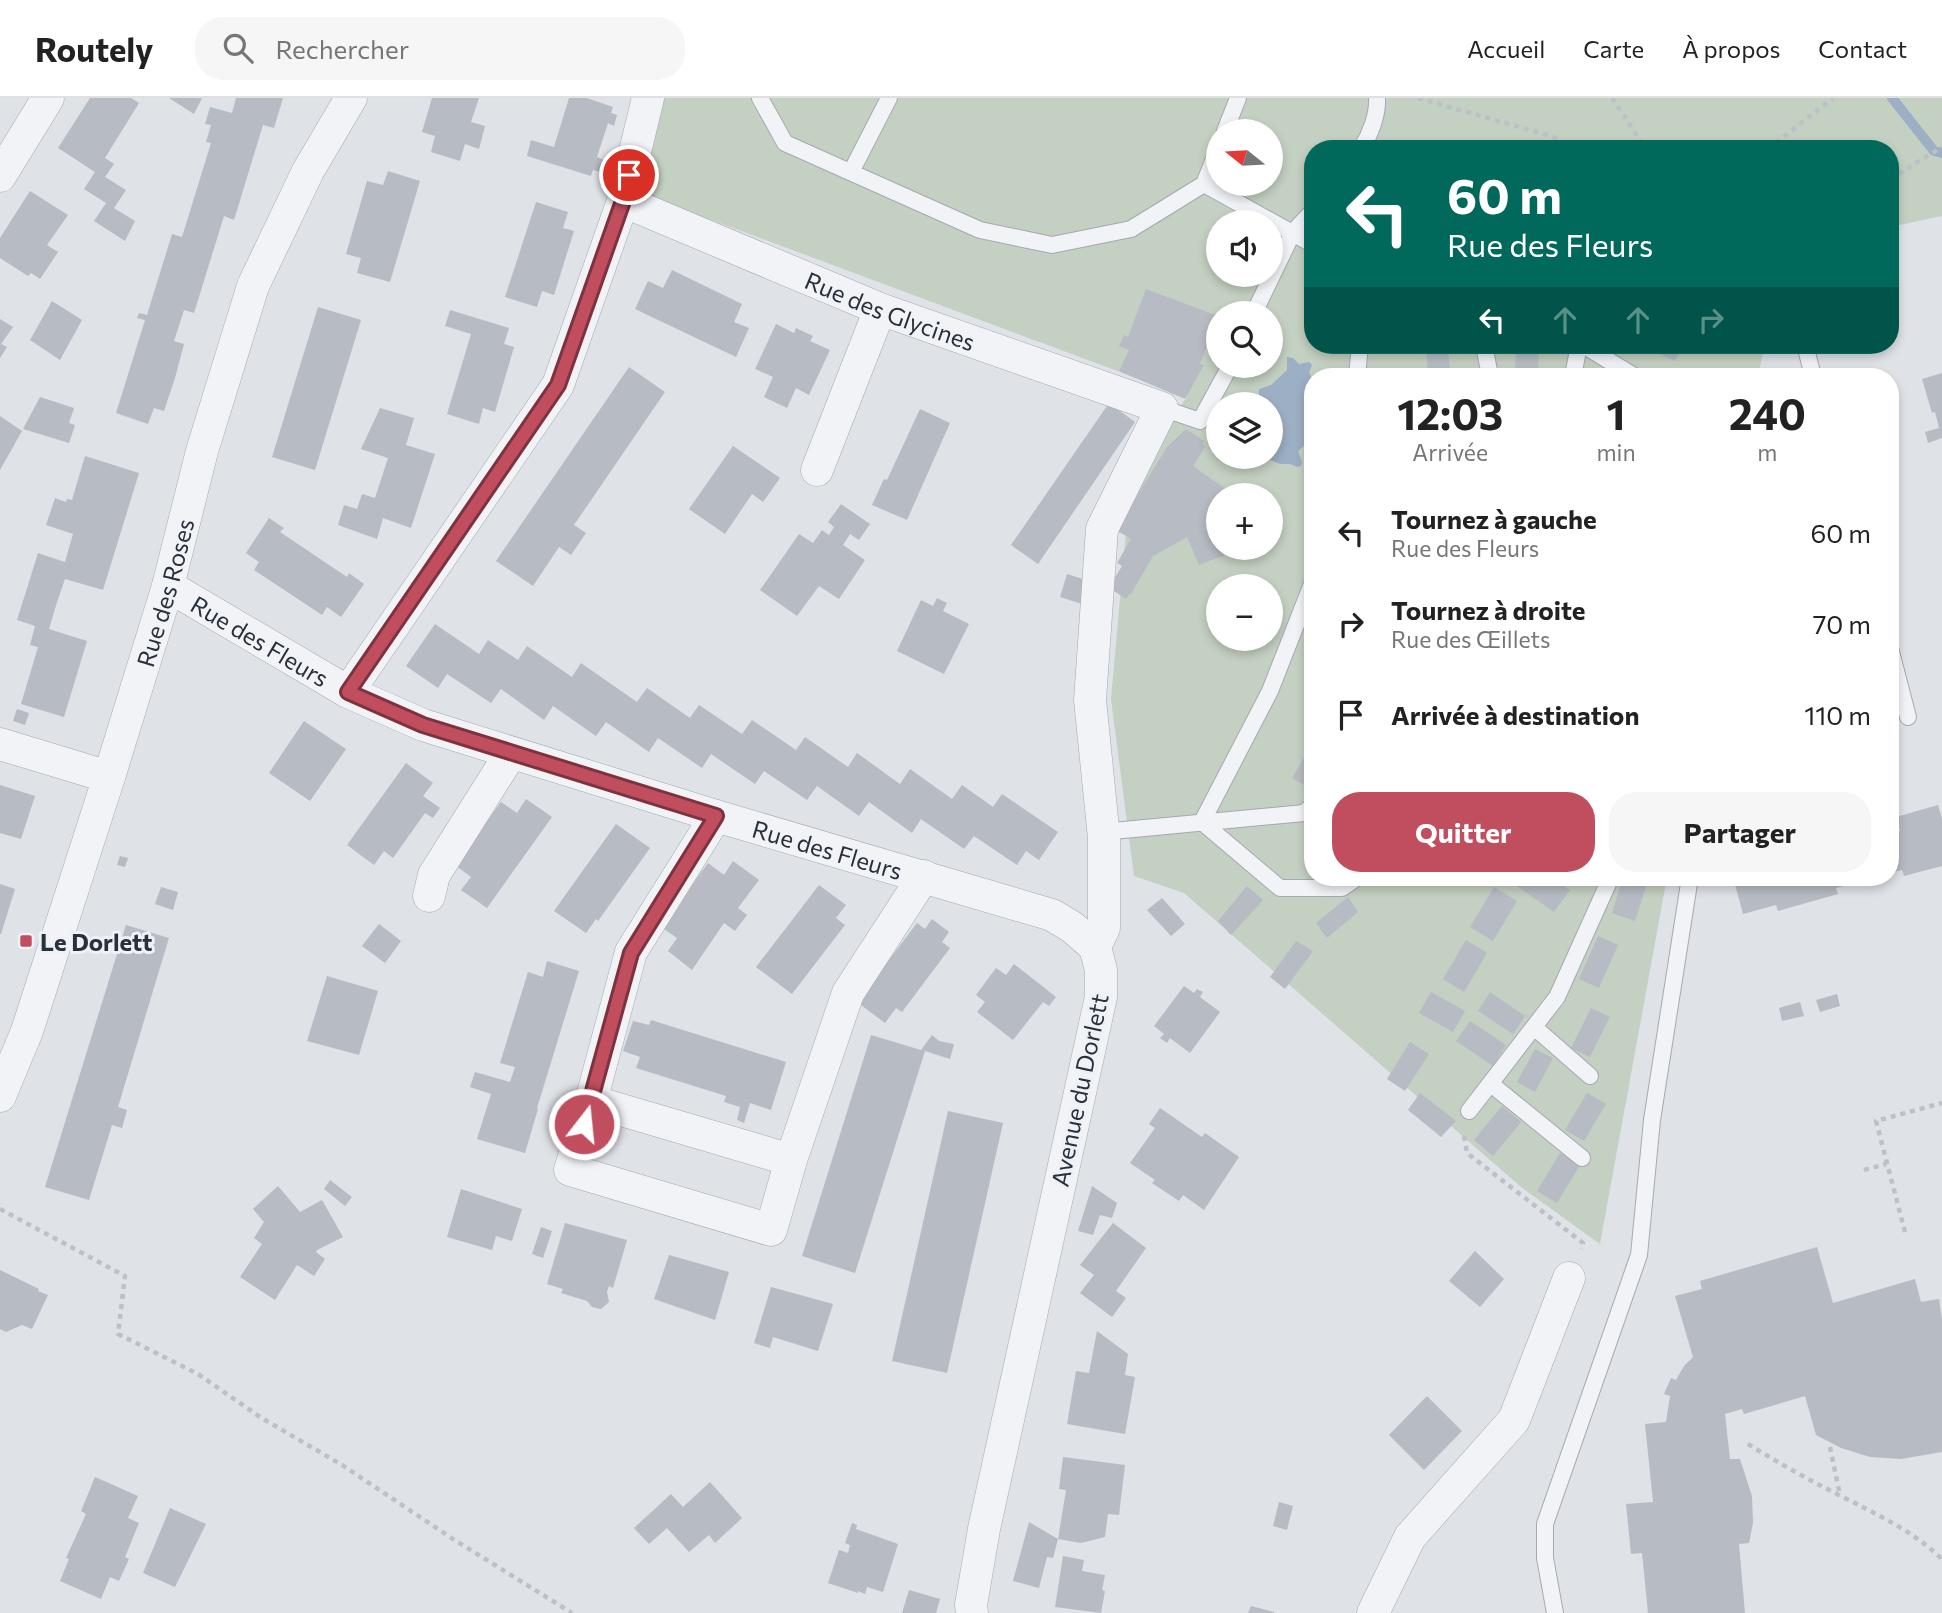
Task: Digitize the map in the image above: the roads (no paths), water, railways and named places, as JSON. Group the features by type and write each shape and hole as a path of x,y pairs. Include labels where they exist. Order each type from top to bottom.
{"street":[{"path":"0,176 48,98"},
{"name":"Rue des Roses","path":"0,1096 27,1031 109,776 168,586 202,451 253,286 308,171 351,98"},
{"path":"348,692 558,385 623,201 648,98"},
{"name":"Rue des Glycines","path":"623,201 880,309 1162,408"},
{"path":"817,470 880,309"},
{"name":"Avenue du Dorlett","path":"972,1613 971,1605 984,1528 1101,997 1101,970 1095,947 1104,928 1102,832 1090,700 1102,529 1162,408"},
{"name":"Rue des Fleurs","path":"168,586 348,692 423,725 716,816 1052,915 1072,927 1095,947"},
{"path":"0,744 109,776"},
{"path":"429,896 434,875 510,753"},
{"path":"716,816 631,953 570,1170 771,1230 791,1160 848,993 924,876"},
{"path":"591,1101 791,1160"},
{"path":"1373,1613 1410,1536 1514,1420 1569,1278"}],"lane":[{"path":"760,98 785,144 980,230 1052,245 1131,229 1204,184 1206,179"},
{"path":"851,172 889,98"},
{"path":"1230,119 1238,98"},
{"path":"1367,140 1378,107 1377,98"},
{"path":"1204,184 1304,239"},
{"path":"1260,301 1293,232 1304,220"},
{"path":"1596,354 1620,368"},
{"path":"1162,408 1200,421 1223,378"},
{"path":"1202,822 1270,691 1304,604"},
{"path":"1899,683 1908,718"},
{"path":"1102,832 1304,813"},
{"path":"1202,822 1280,888 1345,886"},
{"path":"1469,1111 1557,998 1607,886"},
{"path":"1555,1613 1545,1558 1545,1524 1639,1255 1652,1120 1689,886"},
{"path":"1534,1027 1590,1076"},
{"path":"1491,1084 1582,1158"}],"water":[{"path":"1287,357 1293,358 1299,364 1309,362 1312,365 1311,368 1304,368 1304,446 1298,451 1302,462 1301,466 1297,467 1283,464 1283,392 1259,392 1259,389 1283,378 1287,370"}],"waterway":[{"path":"1892,98 1934,151 1942,153"}],"place":[{"name":"Le Dorlett","path":"26,941"}]}
